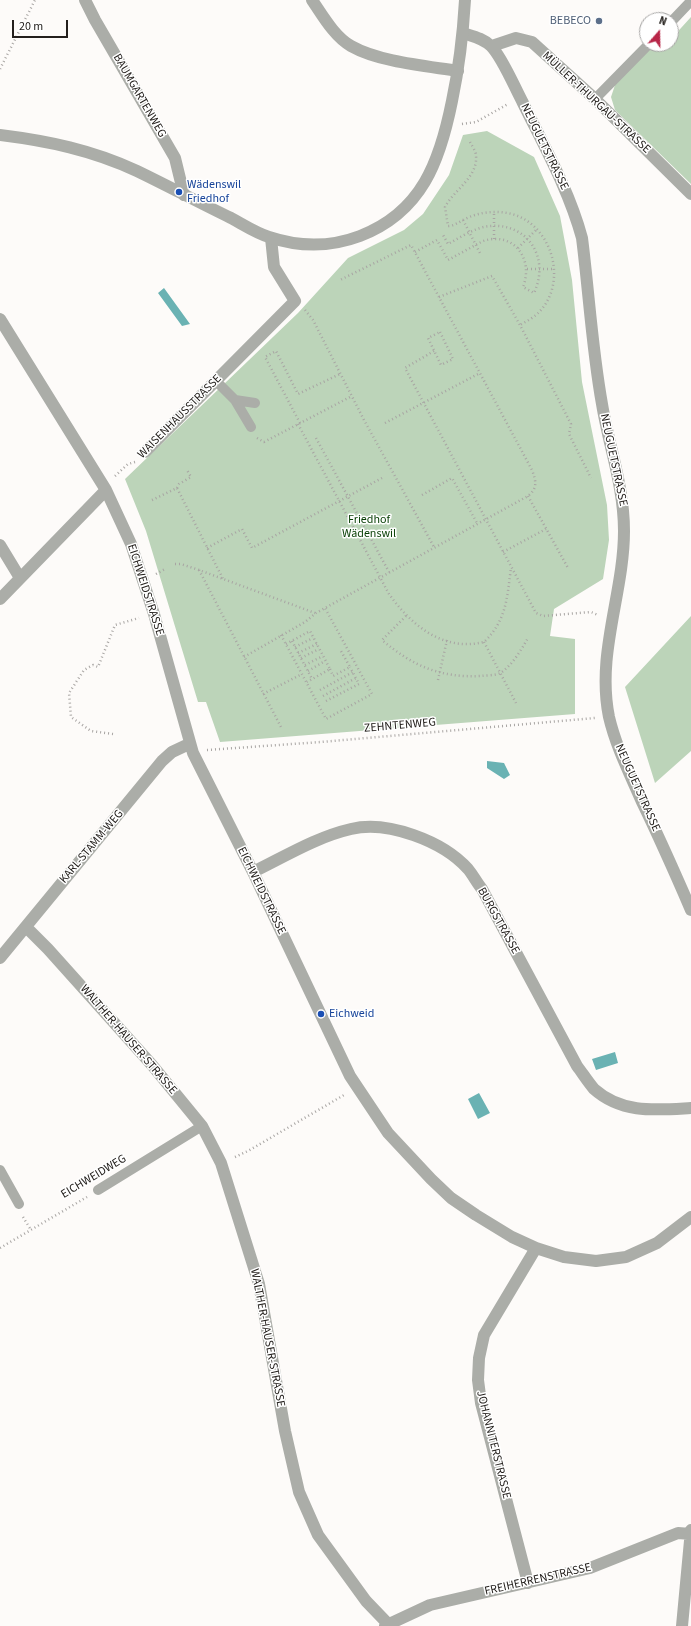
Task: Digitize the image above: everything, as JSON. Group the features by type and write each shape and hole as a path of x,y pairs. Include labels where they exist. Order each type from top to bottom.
{"street":[{"name":"BAUMGARTENWEG","path":"85,0 95,20 175,158 184,195"},
{"path":"312,0 333,30 351,46 372,54 414,64 458,71"},
{"path":"0,135 41,140 89,151 138,171 271,238 304,244 337,243 359,236 383,225 409,202 427,180 434,167 447,125 458,71 463,33 465,0"},
{"path":"463,33 480,38 492,46"},
{"name":"MÜLLER-THURGAU-STRASSE","path":"492,46 516,38 528,40 595,99 691,194"},
{"name":"NEUGUETSTRASSE","path":"492,46 512,82 567,192 582,238 600,393 620,480 624,505 623,548 612,620 605,682 609,717 619,750 686,884 691,910"},
{"path":"271,238 274,267 295,301"},
{"name":"WAISENHAUSSTRASSE","path":"145,452 295,301"},
{"name":"EICHWEIDSTRASSE","path":"0,319 106,490 131,544 154,614 191,749 253,872 350,1076 388,1133 430,1179 451,1198 495,1228 536,1248 581,1261 613,1260 640,1252 656,1243 691,1217"},
{"path":"0,599 106,490"},
{"path":"0,545 20,578"},
{"name":"KARL-STAMM-WEG","path":"0,958 162,761 181,747 191,749"},
{"name":"BURGSTRASSE","path":"253,872 315,841 351,829 368,827 390,829 408,833 431,842 468,869 482,889 577,1066 593,1088 609,1100 628,1108 648,1110 691,1108"},
{"name":"WALTHER-HAUSER-STRASSE","path":"26,927 48,949 152,1065 202,1126 221,1162 259,1284 285,1431 299,1492 318,1535 366,1601 388,1625"},
{"name":"JOHANNITERSTRASSE","path":"528,1583 481,1403 478,1380 479,1358 484,1335 536,1248"},
{"path":"682,1626 691,1530"},
{"name":"FREIHERRENSTRASSE","path":"388,1625 430,1606 590,1568 678,1533 690,1534"}],"lane":[{"path":"679,14 691,1"},
{"path":"595,99 641,52"},
{"path":"216,381 235,400 251,427"},
{"path":"235,400 255,403"},
{"name":"EICHWEIDWEG","path":"98,1190 202,1126"},
{"path":"0,1170 19,1204"}],"path":[{"path":"0,69 35,0"},
{"path":"447,125 476,122 495,112"},
{"path":"470,142 476,155 476,162 467,180 445,207 448,226 452,226 475,214 494,212 512,214 527,220 537,229 547,242 552,256 553,278 546,303 540,312 520,325"},
{"path":"494,212 494,239"},
{"path":"463,220 481,254"},
{"path":"415,252 437,240 448,260 488,239 509,242 518,248 525,259 527,269 523,287 534,293 540,274 540,269 536,253 527,238 512,229 494,226 484,227 448,244 442,233"},
{"path":"518,248 537,229"},
{"path":"244,657 305,622 316,613 535,491 536,481 532,470 411,245 340,280"},
{"path":"527,269 553,269"},
{"path":"439,297 492,276 520,325 571,424 569,434 591,478"},
{"path":"295,301 313,320 340,374 434,547"},
{"path":"440,332 453,359 441,365 434,351 428,338 440,332"},
{"path":"340,374 298,394 276,351 265,357 389,594 406,616 418,626 437,637 463,644 484,642 500,623 509,595 511,568"},
{"path":"434,351 405,368 536,613 543,616 591,612 612,620"},
{"path":"385,423 480,373"},
{"path":"251,427 258,440 264,442 352,396"},
{"path":"316,438 389,572"},
{"name":"WAISENHAUSSTRASSE","path":"106,490 115,476 128,464 137,461 145,452"},
{"path":"152,500 176,488 179,484 191,478 187,470"},
{"path":"207,548 242,529 252,548 382,478"},
{"path":"422,495 452,478 477,523"},
{"path":"176,488 223,579"},
{"path":"528,496 568,568"},
{"path":"503,552 546,529"},
{"path":"175,564 200,570 316,613"},
{"path":"200,570 281,727"},
{"path":"281,635 326,719 372,694 325,608"},
{"path":"113,734 91,731 71,717 69,693 84,670 93,665 98,667 116,625 154,614"},
{"path":"406,616 382,640 401,656 439,673 468,677 501,673 513,660 528,638"},
{"path":"286,644 310,632 333,676 350,667"},
{"path":"295,646 313,638"},
{"path":"438,680 447,640"},
{"path":"292,641 312,679"},
{"path":"484,642 516,703"},
{"path":"298,653 316,644"},
{"path":"301,658 319,649"},
{"path":"326,702 359,684 341,651"},
{"path":"305,665 323,656"},
{"path":"308,671 325,661"},
{"path":"306,682 330,669"},
{"path":"320,690 353,672"},
{"path":"263,694 302,674"},
{"path":"322,696 356,678"},
{"name":"ZEHNTENWEG","path":"191,749 203,750 321,742 609,717"},
{"path":"221,1162 248,1151 343,1094"},
{"name":"EICHWEIDWEG","path":"0,1248 98,1190"}],"green space":[{"path":"691,17 691,184 615,110 611,97 615,85 646,52 679,52 679,30"},
{"name":"Friedhof Wädenswil","path":"487,131 534,157 560,216 572,280 582,382 607,505 609,540 603,579 554,609 550,636 575,639 575,714 220,742 206,702 198,702 146,531 125,479 298,313 348,258 404,230 423,214 449,175 463,135"},
{"path":"691,616 691,751 655,783 625,687"}],"water":[{"path":"164,288 190,324 182,326 158,293"},
{"path":"487,761 504,763 510,775 504,779 487,768"},
{"path":"615,1052 618,1063 596,1070 592,1059"},
{"path":"479,1093 490,1113 478,1119 468,1099"}],"place":[{"name":"BEBECO","path":"599,21"},
{"name":"Wädenswil Friedhof","path":"179,192"},
{"name":"Eichweid","path":"321,1014"}]}
